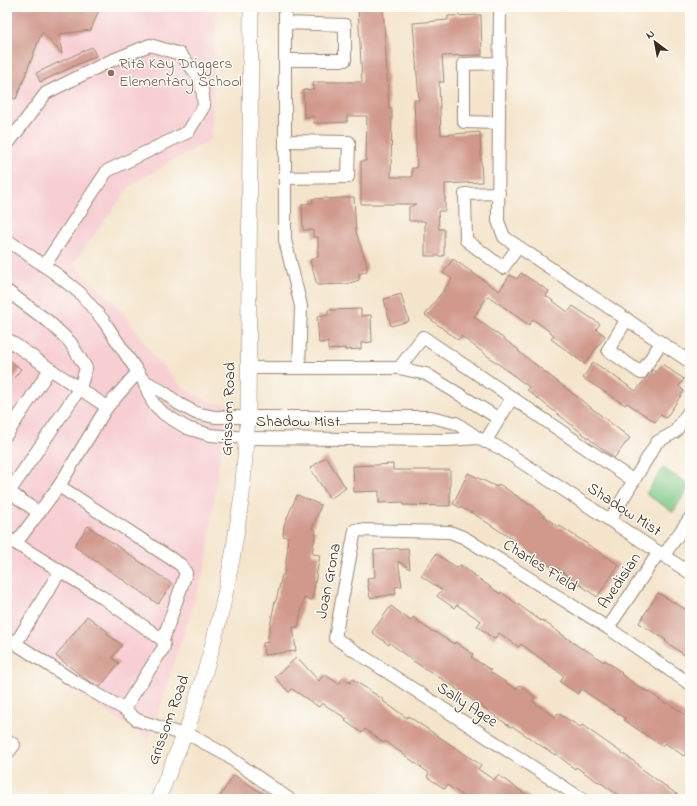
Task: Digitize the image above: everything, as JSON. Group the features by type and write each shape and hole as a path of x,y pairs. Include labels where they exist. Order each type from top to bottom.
{"main road":[{"name":"Grissom Road","path":"158,799 185,734 207,665 222,609 233,554 242,495 247,438 249,368 251,7"}],"street":[{"path":"285,7 285,240 301,306 299,368"},
{"path":"500,7 498,221 504,237 690,362"},
{"path":"285,23 345,25 345,60 285,60"},
{"path":"7,145 46,93 108,62 150,45 180,54 201,79 204,106 188,132 107,171 44,266"},
{"path":"499,123 464,122 464,64 500,63"},
{"path":"285,142 349,142 348,177 285,178"},
{"path":"499,193 465,194 466,240 503,268 518,247"},
{"name":"Shadow Mist","path":"7,240 80,293 103,320 141,376 152,403 164,414 187,428 210,435 247,438 481,440"},
{"path":"7,291 49,322 70,342 86,368 80,388 8,491 39,513"},
{"path":"627,320 608,350 641,373 662,343"},
{"path":"399,368 423,337 512,398 632,484"},
{"path":"7,339 107,407"},
{"path":"249,368 399,368 426,374 498,418"},
{"path":"7,434 50,369"},
{"path":"141,376 107,407 59,486 39,513 12,541 98,594 163,640"},
{"name":"Shadow Mist","path":"141,376 179,404 196,413 215,417 431,417 456,424 481,440 500,448 690,572"},
{"path":"481,440 512,398"},
{"path":"610,520 657,442 675,432 690,410"},
{"path":"59,486 181,565 186,573 163,640 164,647 124,709"},
{"name":"Avedisian","path":"608,628 661,554 690,518"},
{"name":"Charles Field","path":"355,530 450,532 465,538 608,628 690,684"},
{"name":"Joan Grona","path":"335,638 355,530"},
{"path":"60,571 11,640 72,680 124,709 137,720 185,734 226,755 289,799"},
{"name":"Sally Agee","path":"335,638 582,799"},
{"path":"7,740 14,744 7,754"}],"shaded area":[{"path":"7,7 217,7 211,139 131,185 73,264 121,310 158,362 185,390 213,403 227,404 205,568 149,740 7,645"}],"green space":[{"path":"663,468 690,485 673,512 646,494"}],"building":[{"path":"7,7 100,7 91,30 59,34 62,54 42,32 16,99 7,96"},
{"path":"358,7 383,7 389,109 392,109 391,177 412,177 412,168 417,168 414,100 419,100 413,23 448,20 448,16 481,15 482,55 442,56 444,82 439,82 441,135 480,132 482,182 445,184 445,211 438,211 439,229 444,229 444,256 425,256 425,221 409,221 409,207 416,204 361,204 361,161 366,161 367,116 347,116 347,122 330,123 314,123 313,116 304,117 303,90 314,89 313,82 362,82"},
{"path":"92,47 96,56 40,82 36,73"},
{"path":"354,197 356,232 367,265 367,271 359,274 359,280 347,284 317,285 310,260 318,257 318,237 313,237 313,230 303,230 302,204 313,203 312,199"},
{"path":"453,259 499,291 510,275 517,279 521,273 549,291 546,296 568,312 573,306 600,324 596,329 605,336 585,364 551,339 554,335 533,319 529,325 488,296 474,317 519,350 518,351 630,438 614,458 527,390 529,387 461,336 458,340 425,315 452,279 443,273"},
{"path":"401,294 409,321 391,326 384,299"},
{"path":"361,309 361,316 371,315 372,342 361,343 361,349 345,350 345,348 328,350 328,342 319,343 317,316 328,315 328,310"},
{"path":"7,358 21,369 7,387"},
{"path":"593,362 636,391 652,370 656,372 662,364 684,379 679,386 684,391 666,418 660,415 655,422 627,403 625,405 583,378"},
{"path":"326,457 346,488 330,499 310,468"},
{"path":"393,464 393,470 450,470 450,506 403,505 403,502 379,503 379,491 354,492 353,466"},
{"path":"468,473 497,487 499,484 530,504 559,528 560,526 619,565 597,597 557,568 556,570 516,540 515,541 474,514 453,504"},
{"path":"297,495 321,505 312,529 316,530 312,554 320,555 312,600 304,598 298,627 293,627 296,651 264,655 263,643 269,642 268,636 275,601 282,575 284,575 288,537 283,536 284,525"},
{"path":"88,526 172,584 158,604 74,546"},
{"path":"408,548 410,569 398,561 402,586 395,587 396,594 370,598 367,578 375,577 374,550"},
{"path":"436,554 457,568 460,565 500,594 501,592 541,621 542,620 582,649 583,648 604,662 605,660 622,673 621,674 645,691 646,690 666,704 667,702 690,718 690,747 684,756 665,743 662,746 624,720 625,718 581,689 578,694 560,682 564,676 521,644 519,647 499,633 494,639 477,626 481,621 457,605 454,608 437,596 442,590 421,576"},
{"path":"658,593 690,612 690,659 665,641 666,640 639,623"},
{"path":"391,606 411,621 413,617 432,632 433,631 454,644 455,642 473,654 471,657 491,670 490,672 516,689 520,685 535,697 532,701 555,717 558,713 580,727 582,725 639,765 638,766 683,799 624,799 576,767 575,769 556,754 555,755 512,726 511,727 455,687 413,661 390,643 389,645 372,632"},
{"path":"87,616 122,645 112,658 119,663 100,687 87,680 56,656"},
{"path":"297,657 319,681 324,674 339,684 343,678 350,683 352,679 384,700 383,701 407,718 408,716 481,765 478,769 494,780 498,775 532,799 468,799 447,785 445,789 427,777 429,773 385,741 384,743 365,729 362,733 345,721 347,719 322,703 319,707 292,689 289,692 275,677"},
{"path":"234,775 271,799 218,799"}],"place":[{"name":"Rita Kay Driggers Elementary School","path":"111,73"}]}
